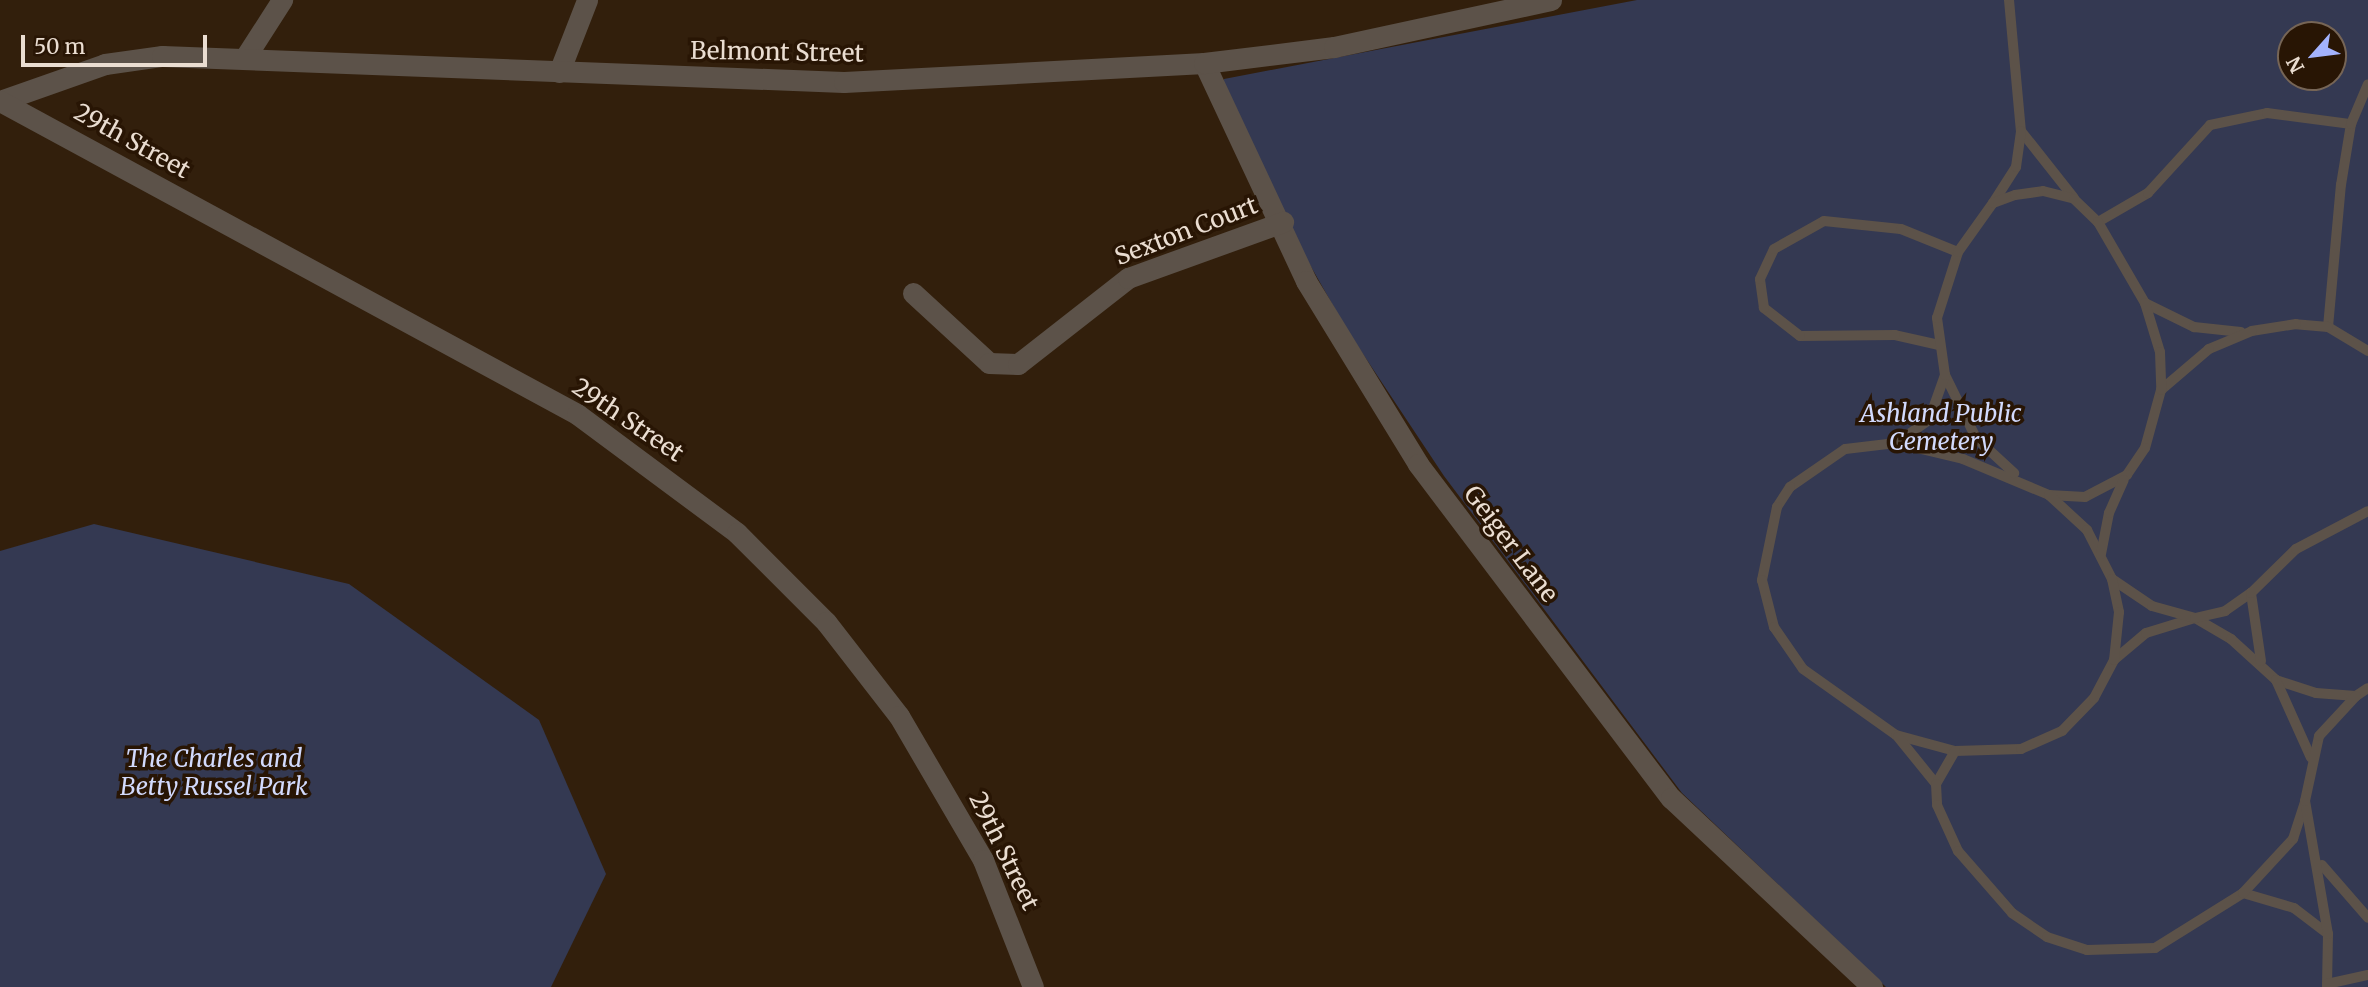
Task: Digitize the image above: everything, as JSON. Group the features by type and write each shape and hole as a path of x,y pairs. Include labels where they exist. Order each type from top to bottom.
{"street":[{"path":"246,57 282,0"},
{"path":"559,72 587,0"},
{"name":"Belmont Street","path":"1,101 132,59 246,57 844,82 1204,63 1322,49 1551,0"},
{"name":"Geiger Lane","path":"1204,63 1283,222 1306,281 1419,464 1671,798 1872,987"},
{"name":"29th Street","path":"1,101 577,414 737,533 826,622 899,716 983,860 1033,987"},
{"name":"Sexton Court","path":"913,293 983,358 1003,367 1018,364 1128,278 1283,222"}],"lane":[{"path":"2009,0 2021,131 2016,167 1958,252 1941,294 1940,345 1945,375 1976,438 2022,480"},
{"path":"2328,327 2351,124 2368,84"},
{"path":"2098,222 2148,192 2210,125 2267,113 2351,124"},
{"path":"2021,131 2074,199 2098,222 2145,303 2160,352 2161,390 2145,448 2127,475 2109,513 2101,554"},
{"path":"1993,203 2043,191 2074,199"},
{"path":"1940,345 1895,335 1801,336 1764,308 1760,279 1774,249 1824,221 1901,229 1958,252"},
{"path":"2145,303 2194,327 2252,331 2328,327 2368,351"},
{"path":"2161,390 2209,349 2252,331"},
{"path":"1896,443 1929,420 1945,375"},
{"path":"1896,735 1955,751 2021,749 2062,731 2094,698 2114,660 2119,612 2112,579 2087,530 2049,495 2022,480 1896,443 1845,449 1790,487 1768,530 1762,580 1774,627 1803,669 1896,735 1936,784"},
{"path":"2049,495 2085,497 2127,475"},
{"path":"2114,660 2146,633 2225,611 2251,593 2297,549 2368,511"},
{"path":"2112,579 2152,607 2195,618 2261,661 2276,680 2311,758"},
{"path":"2251,593 2261,661"},
{"path":"2276,680 2316,693 2356,696"},
{"path":"1955,751 1936,784 1937,806 1958,851 1982,884 2012,913 2067,945 2155,948 2243,892 2293,839 2305,801 2311,758 2319,736 2356,696 2368,688"},
{"path":"2305,801 2321,864 2328,934 2327,985 2368,975"},
{"path":"2321,864 2368,918"},
{"path":"2243,892 2294,908 2328,934"}],"green space":[{"name":"Ashland Public Cemetery","path":"1637,0 2368,0 2368,987 1886,987 1682,793 1444,476 1347,330 1289,228 1221,90 1224,79"},
{"name":"The Charles and Betty Russel Park","path":"94,524 349,584 539,720 606,874 551,987 0,987 0,551"}]}
